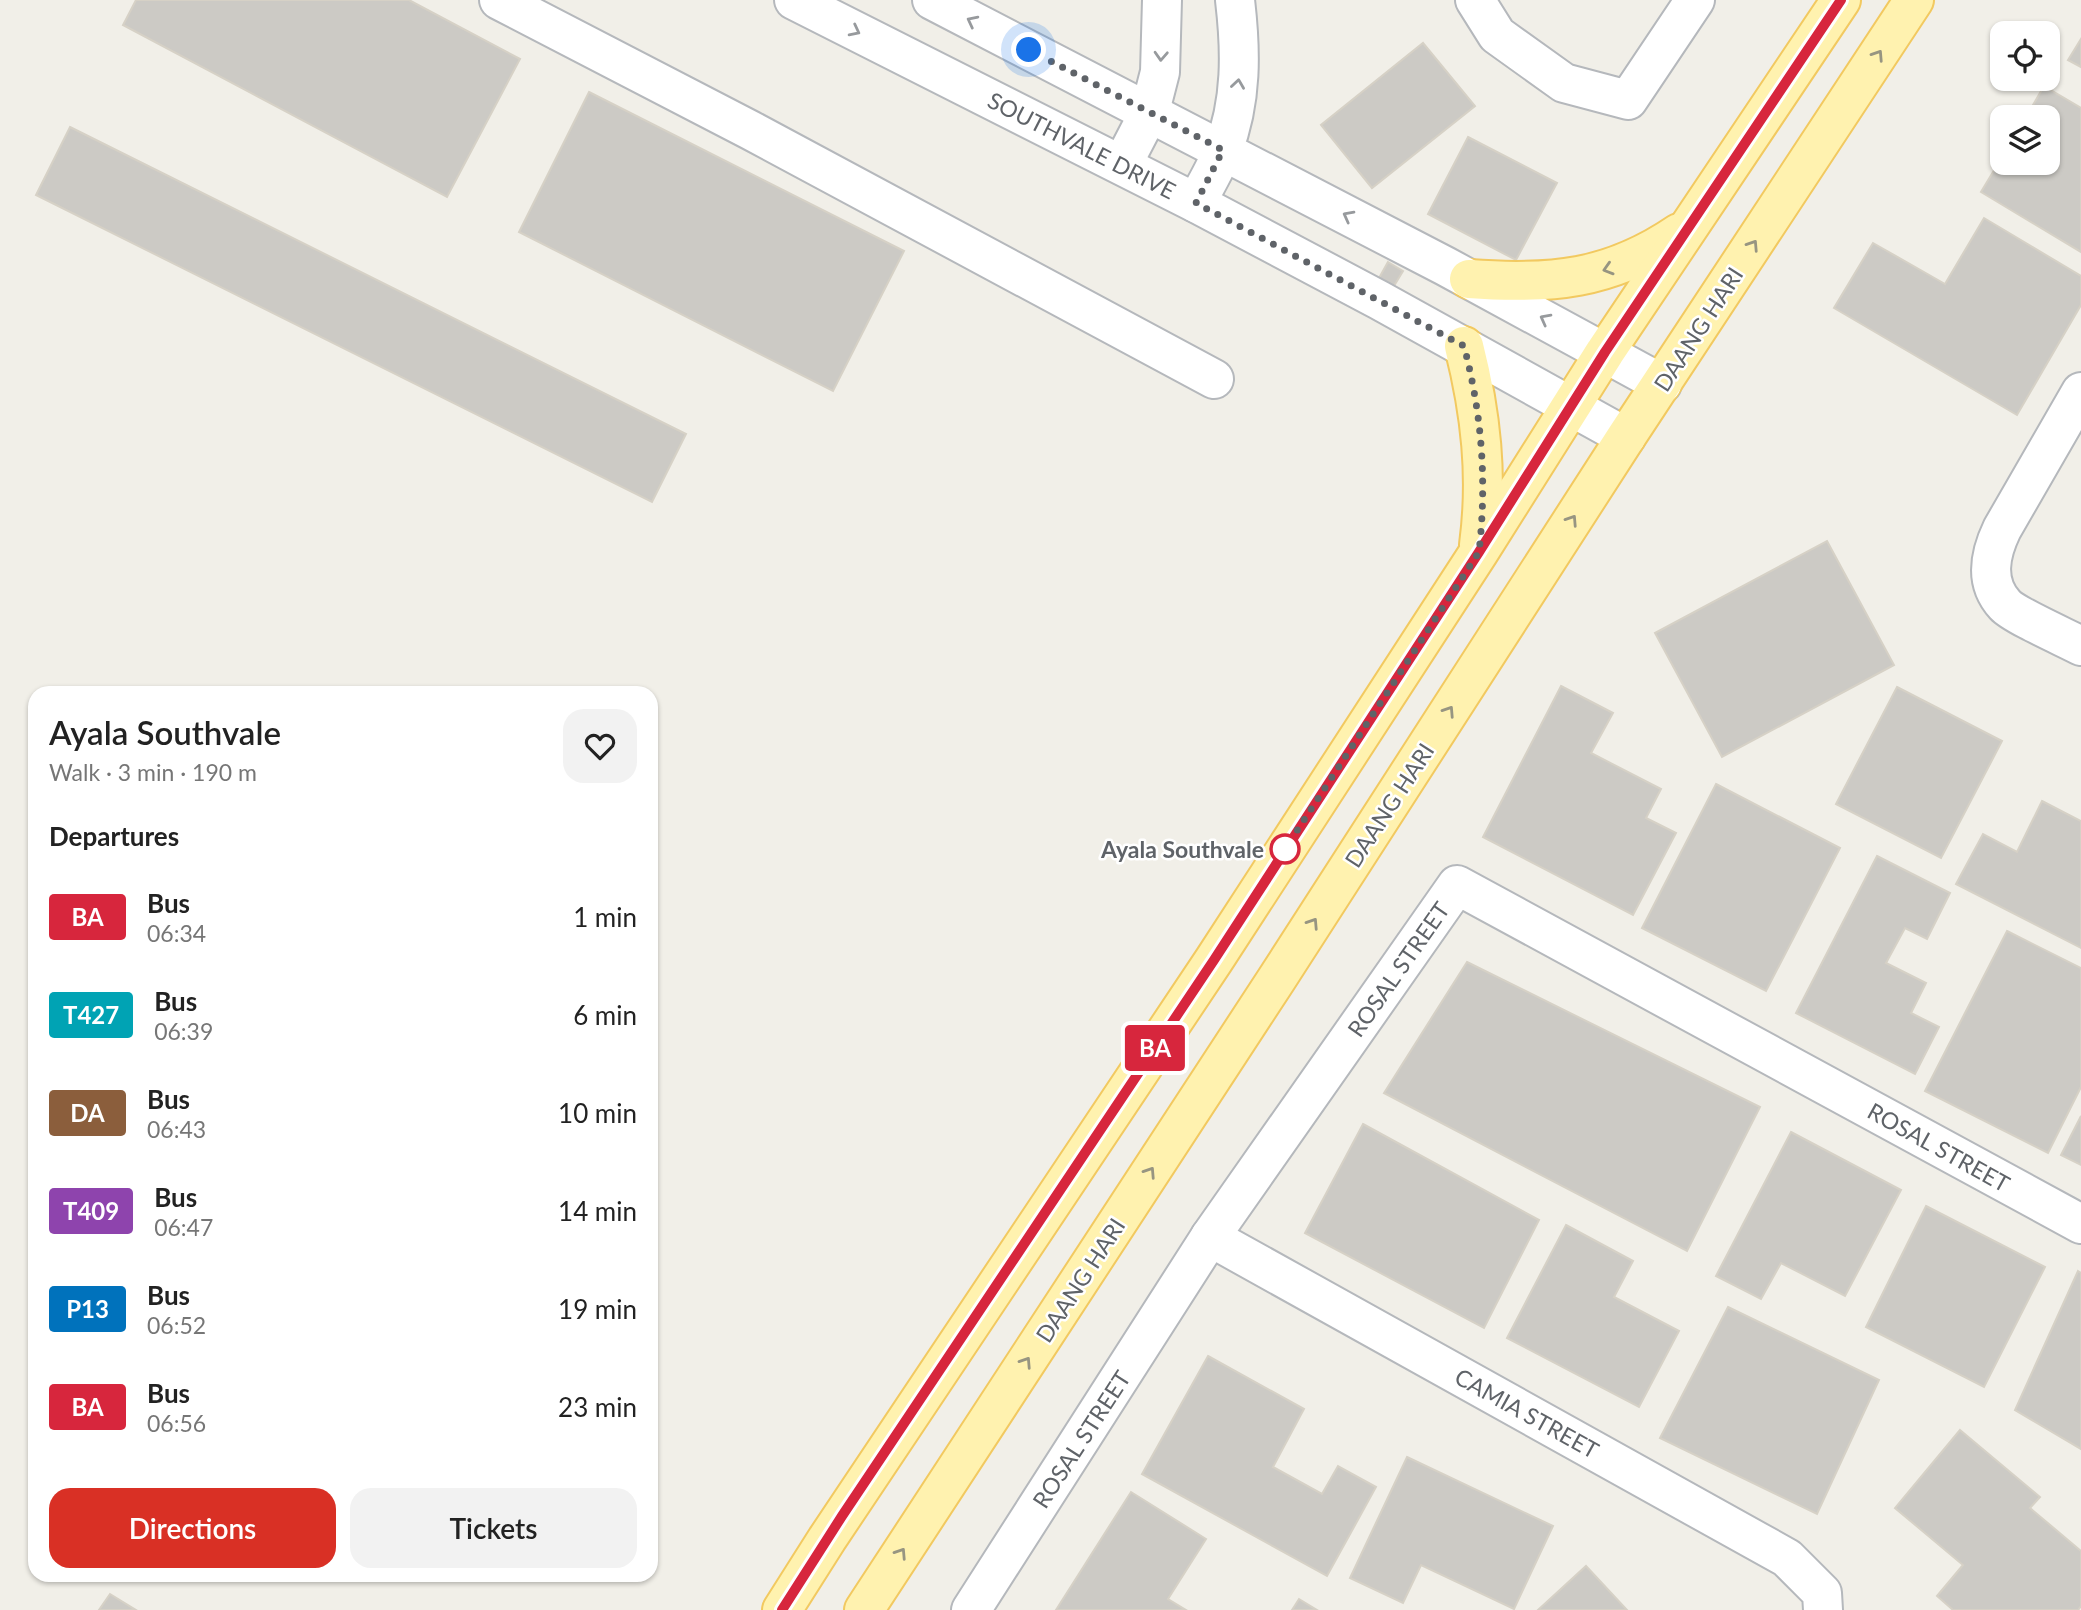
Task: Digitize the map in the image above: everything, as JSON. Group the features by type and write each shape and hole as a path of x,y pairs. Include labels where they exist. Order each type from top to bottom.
{"main road":[{"path":"782,1610 1214,960 1479,552 1605,352 1841,0"},
{"name":"DAANG HARI","path":"864,1610 1276,980 1626,437 1914,0"},
{"path":"1469,279 1547,282 1585,275 1623,264 1657,248 1690,225"},
{"path":"1464,346 1475,387 1483,455 1484,511 1479,552"}],"street":[{"path":"499,0 762,137 1214,379"},
{"name":"SOUTHVALE DRIVE","path":"794,0 1196,203 1464,346 1626,437"},
{"path":"932,0 1150,111 1662,384"},
{"path":"1122,165 1150,111 1160,72 1162,0"},
{"path":"1196,203 1223,150 1240,76 1235,0"},
{"path":"1475,0 1497,35 1564,83 1628,100 1695,0"},
{"path":"2081,392 2002,529 1992,550 1990,570 1995,590 2006,607 2081,646"},
{"name":"ROSAL STREET","path":"971,1610 1210,1237 1457,886 2081,1224"},
{"name":"CAMIA STREET","path":"1210,1237 1787,1558 1822,1593 1823,1610"}],"building":[{"path":"136,0 409,0 520,59 447,197 123,25"},
{"path":"2081,39 2081,67 2068,60"},
{"path":"1423,43 1475,106 1372,188 1321,125"},
{"path":"2041,91 2052,91 2081,108 2081,252 1981,192 1991,175 2060,175 2060,105 2033,105"},
{"path":"589,92 904,251 833,391 519,232"},
{"path":"70,127 686,434 652,502 36,195"},
{"path":"1468,137 1557,183 1516,260 1428,214"},
{"path":"1984,218 2081,276 2081,305 2017,415 1834,308 1873,243 1945,284"},
{"path":"1388,262 1403,271 1394,286 1379,278"},
{"path":"1827,541 1894,665 1722,757 1655,633"},
{"path":"1561,686 1613,713 1591,753 1661,789 1646,818 1676,833 1633,915 1483,837"},
{"path":"1897,687 2002,741 1941,858 1836,804"},
{"path":"1716,784 1840,848 1766,991 1642,928"},
{"path":"2042,801 2081,821 2081,948 1956,884 1983,834 2017,852"},
{"path":"1877,856 1950,893 1927,939 1905,928 1886,963 1926,983 1911,1013 1939,1027 1915,1074 1796,1013"},
{"path":"2007,931 2081,968 2081,1087 2048,1153 1925,1091"},
{"path":"1467,962 1760,1107 1687,1251 1384,1093"},
{"path":"2081,1116 2081,1165 2061,1155"},
{"path":"1363,1124 1539,1220 1484,1328 1305,1233"},
{"path":"1791,1132 1901,1190 1845,1296 1781,1263 1761,1299 1716,1276"},
{"path":"1926,1206 2045,1267 1984,1387 1866,1327"},
{"path":"1566,1225 1633,1261 1614,1297 1679,1331 1639,1407 1507,1338"},
{"path":"2078,1271 2081,1273 2081,1449 2015,1410"},
{"path":"1728,1307 1879,1380 1817,1514 1660,1438"},
{"path":"1208,1356 1304,1409 1273,1467 1322,1494 1338,1466 1376,1487 1327,1576 1142,1474"},
{"path":"1960,1430 2040,1497 2030,1508 2081,1551 2081,1606 2078,1610 1953,1610 1937,1596 1963,1565 1895,1508"},
{"path":"1407,1457 1553,1526 1514,1609 1421,1565 1403,1603 1350,1578"},
{"path":"1131,1492 1206,1539 1168,1599 1186,1610 1056,1610"},
{"path":"1586,1566 1627,1610 1538,1610"},
{"path":"110,1594 136,1610 99,1610"},
{"path":"1299,1599 1317,1610 1292,1610"}],"bus line":[{"name":"BA","path":"782,1610 1214,960 1479,552 1605,352 1841,0"}],"place":[{"name":"Ayala Southvale","path":"1285,849"}],"route":[{"path":"1029,50 1223,150 1196,203 1464,346 1475,387 1483,448 1484,511 1479,552 1285,849"}]}
